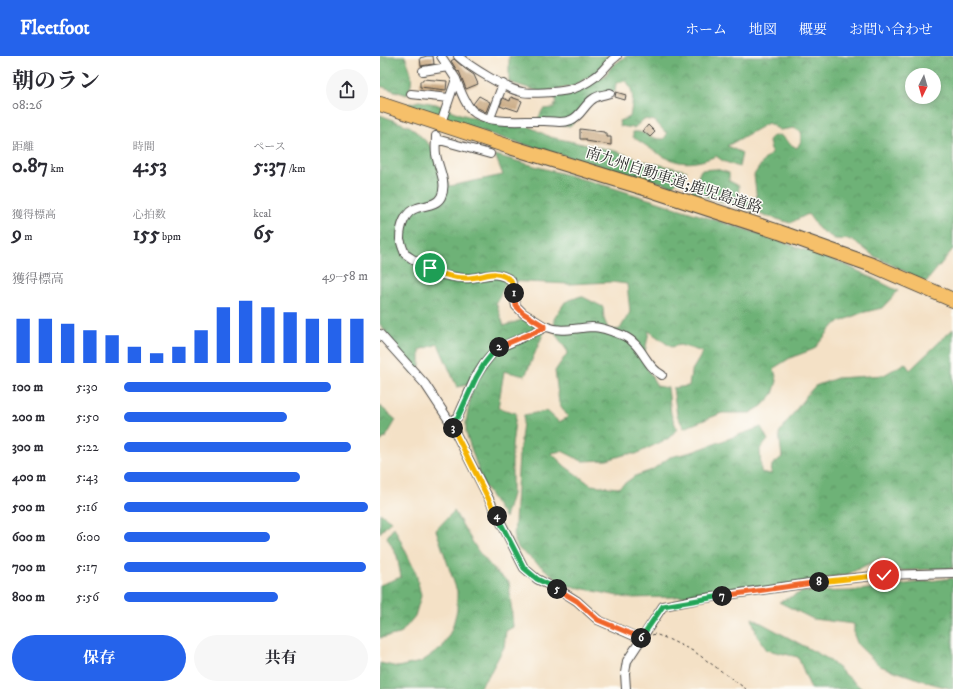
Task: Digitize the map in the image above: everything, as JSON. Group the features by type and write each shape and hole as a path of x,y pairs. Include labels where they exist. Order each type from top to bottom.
{"highway":[{"name":"南九州自動車道;鹿児島道路","path":"380,104 510,147 651,190 779,232 872,265 953,300"}],"street":[{"path":"441,56 456,79 468,105 475,113 490,118 510,121 546,121 562,123 577,117 593,99 599,95 610,93"},
{"path":"458,56 494,81 522,92 567,90 596,76 617,56"},
{"path":"423,71 448,67"},
{"path":"442,120 456,79"},
{"path":"490,118 503,84"},
{"path":"411,94 449,98"},
{"path":"490,154 436,137 436,153 444,186 442,196 432,205 415,208 407,214 402,224 400,238 405,254 446,276 469,278 489,273 505,276 511,280 516,306 523,313 544,326 552,329 565,330 591,327 602,328 626,337 638,346 655,372 662,375"},
{"path":"450,422 458,417 476,378 484,364 496,349 544,328 544,326"},
{"path":"380,334 425,384 450,422 524,568 537,579 577,601 598,620 642,638"},
{"path":"626,689 625,673 627,661 663,606 699,599 824,581 884,575 953,573"}],"path":[{"path":"642,638 655,634 695,652 746,689"}],"green space":[{"path":"380,56 405,56 411,76 411,84 407,95 380,86"},
{"path":"509,56 617,56 606,67 574,86 541,92 509,82"},
{"path":"626,56 953,56 953,249 926,282 874,256 853,240 835,239 819,229 808,214 790,223 691,192 701,170 716,169 729,173 729,181 739,186 738,195 757,200 754,175 764,160 772,153 769,142 771,137 780,135 797,148 801,141 801,132 794,128 780,130 768,123 727,146 742,153 739,167 723,161 716,156 703,161 691,163 672,160 654,151 633,137 633,132 641,132 655,138 664,139 667,134 655,121 644,119 634,128 620,126 619,121 630,117 632,103 631,90 626,81 616,83 615,92 600,93 570,126 537,121 543,109 554,108 556,100 553,95 584,86 604,77 612,66"},
{"path":"419,101 436,104 460,114 482,120 528,126 550,137 615,151 643,161 687,171 673,186 512,141 404,105"},
{"path":"380,115 411,127 437,152 450,186 503,175 495,155 610,187 766,236 844,264 898,291 882,308 861,313 835,324 814,349 790,358 774,368 777,381 773,394 762,406 750,413 722,413 684,428 677,415 673,388 689,386 691,372 703,352 680,345 671,347 649,331 645,352 647,368 657,386 668,388 671,414 677,429 669,438 636,454 627,454 607,460 582,461 562,451 551,453 566,467 591,485 618,488 635,476 652,470 670,457 692,452 761,427 768,440 760,449 761,472 771,474 772,465 782,457 779,433 815,386 837,378 884,375 905,363 910,370 953,329 953,568 896,571 883,557 848,574 780,587 673,597 628,598 565,585 519,549 514,539 519,455 524,415 547,411 559,422 568,417 559,403 555,371 568,352 556,335 554,319 565,302 581,296 603,307 604,319 609,331 620,329 630,312 627,284 611,282 569,284 507,281 496,303 504,326 530,317 544,332 525,376 504,371 498,408 516,413 512,446 512,494 505,518 483,484 466,433 466,422 473,384 457,387 438,344 420,350 420,366 413,373 380,324"},
{"path":"380,406 396,420 386,437 380,442"},
{"path":"454,511 478,551 496,572 509,582 513,627 506,631 504,647 489,675 478,689 380,689 380,663 398,667 421,662 442,648 452,629 457,610 457,591 436,530"},
{"path":"380,513 391,521 380,533"},
{"path":"394,527 416,573 421,596 415,616 400,634 380,638 380,585 401,577 397,556 387,537"},
{"path":"953,578 953,689 880,666 858,645 854,635 854,624 813,619 779,602 802,592 852,591"},
{"path":"752,618 828,659 862,689 811,689 798,657 767,650 757,636"}],"building":[{"path":"433,56 434,64 421,66 420,58"},
{"path":"454,59 474,75 478,84 466,89 459,71 458,72 451,61"},
{"path":"423,79 447,81 446,90 420,87 420,81 423,81"},
{"path":"616,92 626,95 625,100 615,97"},
{"path":"479,96 490,102 486,112 473,104"},
{"path":"511,97 522,101 518,111 500,106 503,98 510,101"},
{"path":"648,125 655,132 650,137 643,131"},
{"path":"580,129 607,133 607,137 611,137 611,145 580,139"}],"route":[{"path":"430,268 446,276 469,278 489,273 505,276 511,280 516,306 523,313 544,326 544,328 496,349 484,364 476,378 458,417 450,422 524,568 537,579 577,601 598,620 641,639 663,606 699,599 824,581 884,575"}]}
